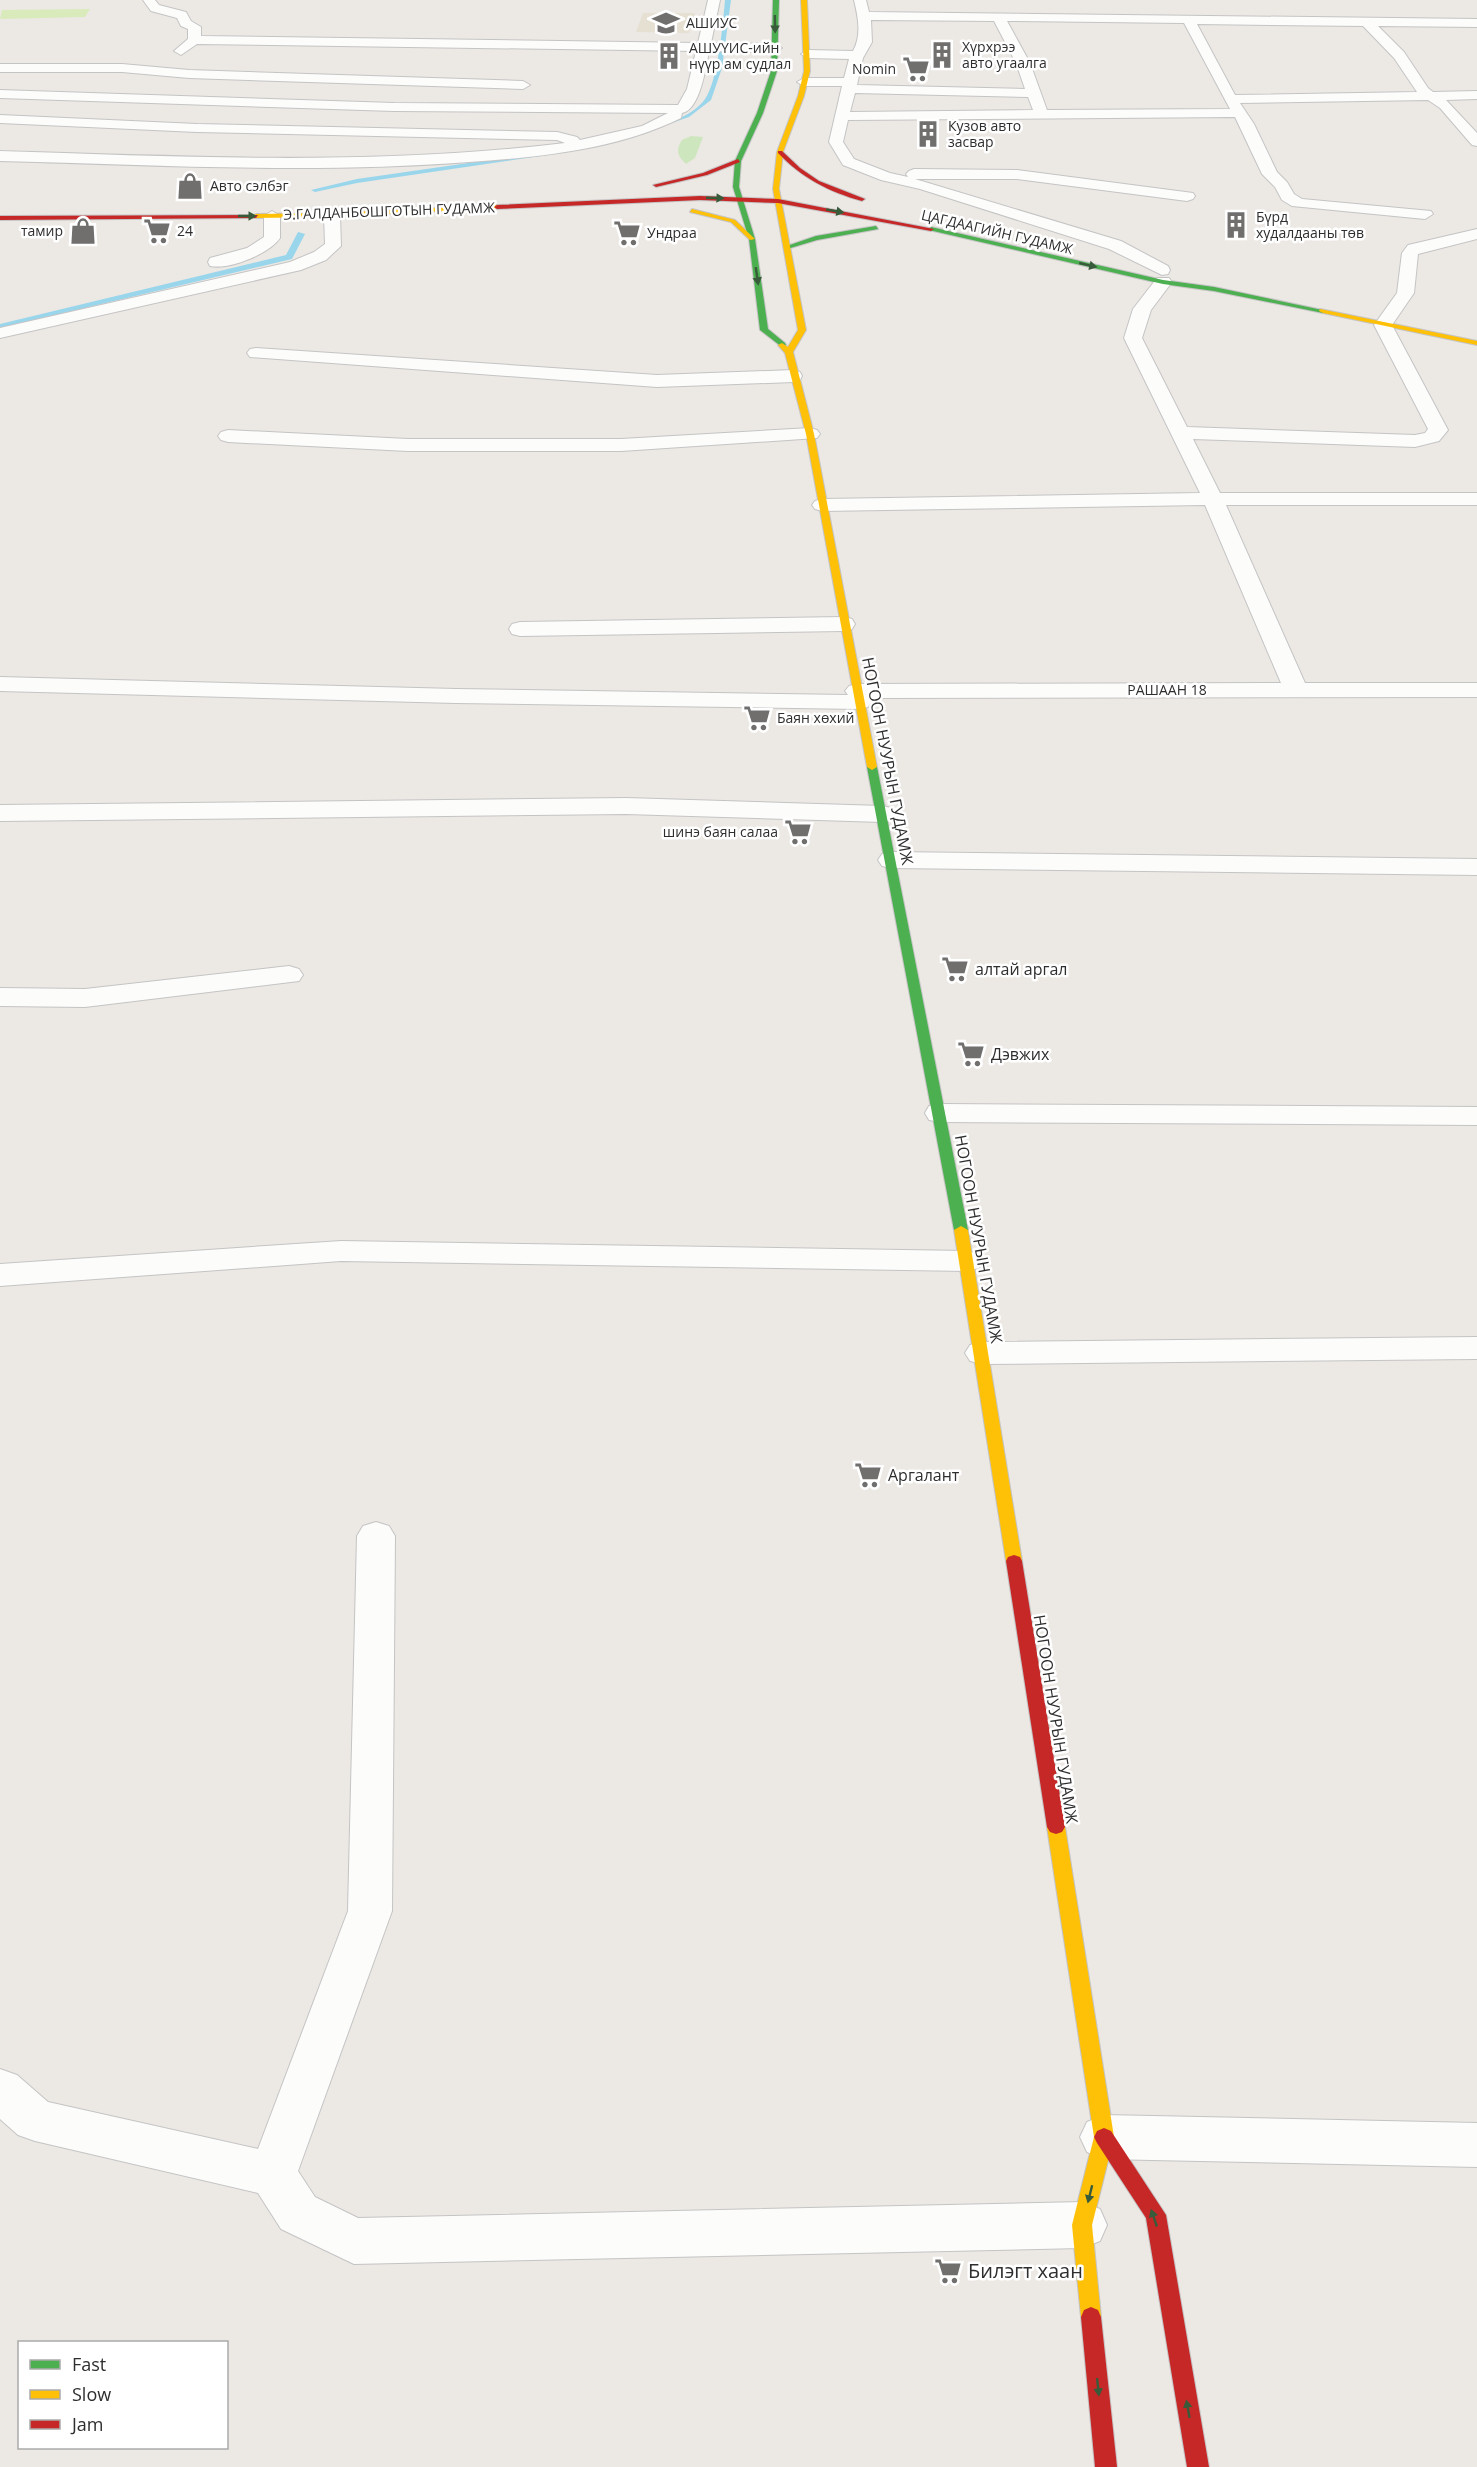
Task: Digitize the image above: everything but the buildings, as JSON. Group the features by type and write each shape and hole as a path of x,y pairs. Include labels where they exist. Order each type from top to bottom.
{"main road":[{"path":"776,0 774,71 767,95 738,161 738,193 752,239 764,330 789,352 802,330 777,195 780,152 804,82 808,54 804,0"},
{"path":"780,152 790,165 807,179 834,192 880,203"},
{"path":"629,188 682,180 738,161"},
{"name":"Э.ГАЛДАНБОШГОТЫН ГУДАМЖ","path":"0,208 316,204 629,188 777,195"},
{"name":"Э.ГАЛДАНБОШГОТЫН ГУДАМЖ","path":"0,218 332,215 565,202 700,198 738,193"},
{"name":"ЦАГДААГИЙН ГУДАМЖ","path":"777,195 948,220 1214,289 1477,343"},
{"name":"ЦАГДААГИЙН ГУДАМЖ","path":"777,195 925,228 1163,276"},
{"path":"565,202 683,209 734,221 752,239"},
{"path":"914,211 948,220"},
{"path":"787,247 816,238 856,230 897,227 925,228"},
{"name":"НОГООН НУУРЫН ГУДАМЖ","path":"789,352 810,434 844,624 967,1261 1104,2137 1082,2225 1106,2467"},
{"name":"НОГООН НУУРЫН ГУДАМЖ","path":"1104,2137 1156,2215 1198,2467"}],"street":[{"path":"122,68 184,50 194,40 195,27 186,23 182,15 155,8 149,0"},
{"path":"0,156 360,163 513,156 575,147 646,129 681,112 694,89 711,23 714,0"},
{"path":"860,0 864,16 865,42 858,55 836,142 848,162 886,177 924,185 1115,245 1163,276 1142,309 1133,338 1213,499 1296,690"},
{"path":"864,16 1477,23"},
{"path":"999,18 1023,63 1041,115"},
{"path":"1189,21 1270,174 1282,185 1288,197 1298,203 1425,214"},
{"path":"1367,22 1399,56 1415,81 1431,97 1445,105 1477,142"},
{"path":"194,40 776,48"},
{"path":"808,54 858,55"},
{"path":"0,68 122,68 189,74 538,86"},
{"path":"804,82 1033,93"},
{"path":"678,89 694,89"},
{"path":"0,94 394,107 683,109"},
{"path":"842,116 1041,115 1477,95"},
{"path":"0,119 197,128 557,136 572,140 575,147"},
{"path":"886,177 950,172 1014,173 1116,184 1187,196"},
{"path":"0,333 295,266 320,256 333,246 332,215"},
{"path":"199,266 252,253 263,247 272,238 272,216"},
{"path":"1180,433 1415,441 1432,437 1438,430 1383,325 1405,295 1410,253 1414,249 1477,234"},
{"path":"256,353 657,381 794,376"},
{"path":"228,436 408,445 621,445 810,434"},
{"path":"822,505 1213,499 1477,499"},
{"path":"520,629 844,624"},
{"name":"РАШААН 18","path":"0,684 456,696 858,697 1296,690 1477,690"},
{"path":"0,813 626,806 882,814"},
{"path":"891,860 1477,867"},
{"path":"0,997 85,998 290,975"},
{"path":"940,1113 1477,1116"},
{"path":"0,1275 341,1251 967,1261"},
{"path":"982,1353 1477,1348"},
{"path":"273,2174 370,1911 376,1536"},
{"path":"0,2090 35,2120 273,2174 298,2213 354,2241 1082,2225"},
{"path":"1104,2137 1477,2145"}],"shaded area":[{"name":"АШИУС","path":"643,13 695,13 689,33 636,32"}],"green space":[{"path":"90,9 85,17 0,19 2,10"},
{"path":"691,136 703,137 695,158 686,164 679,156 678,150 682,140"}],"waterway":[{"path":"642,133 687,116 708,100 718,68 728,0"},
{"path":"315,190 357,181 566,151"},
{"path":"0,326 289,257 301,234"}],"traffic: fast":[{"path":"776,0 774,71 760,113 738,161 736,187 752,239 764,330 782,345"},
{"path":"787,247 816,238 876,228"},
{"path":"931,229 1163,282 1214,289 1323,311"},
{"path":"872,767 961,1230"}],"traffic: slow":[{"path":"789,352 802,330 776,189 780,152 801,96 807,71 804,0"},
{"path":"256,216 332,215 497,207"},
{"path":"692,211 733,221 752,239"},
{"path":"1323,311 1477,343"},
{"path":"782,345 789,352 810,434 872,767"},
{"path":"961,1230 1014,1561"},
{"path":"1056,1827 1104,2137 1082,2225 1091,2317"}],"traffic: jam":[{"path":"780,152 798,169 817,182 838,192 862,199"},
{"path":"656,185 705,174 738,161"},
{"path":"497,207 700,198 778,201 931,229"},
{"path":"0,218 256,216"},
{"path":"1014,1561 1056,1827"},
{"path":"1104,2137 1156,2215 1198,2467"},
{"path":"1091,2317 1106,2467"}],"place":[{"name":"АШИУС","path":"666,23"},
{"name":"Хүрхрээ авто угаалга","path":"942,55"},
{"name":"АШУҮИС-ийн нүүр ам судлал","path":"669,56"},
{"name":"Nomin","path":"916,69"},
{"name":"Кузов авто засвар","path":"928,134"},
{"name":"Авто сэлбэг","path":"190,186"},
{"name":"Бүрд худалдааны төв","path":"1236,225"},
{"name":"тамир","path":"83,231"},
{"name":"24","path":"157,231"},
{"name":"Ундраа","path":"627,233"},
{"name":"Баян хөхий","path":"757,718"},
{"name":"шинэ баян салаа","path":"798,832"},
{"name":"алтай аргал","path":"955,969"},
{"name":"Дэвжих","path":"971,1054"},
{"name":"Аргалант","path":"868,1475"},
{"name":"Билэгт хаан","path":"948,2271"}]}
